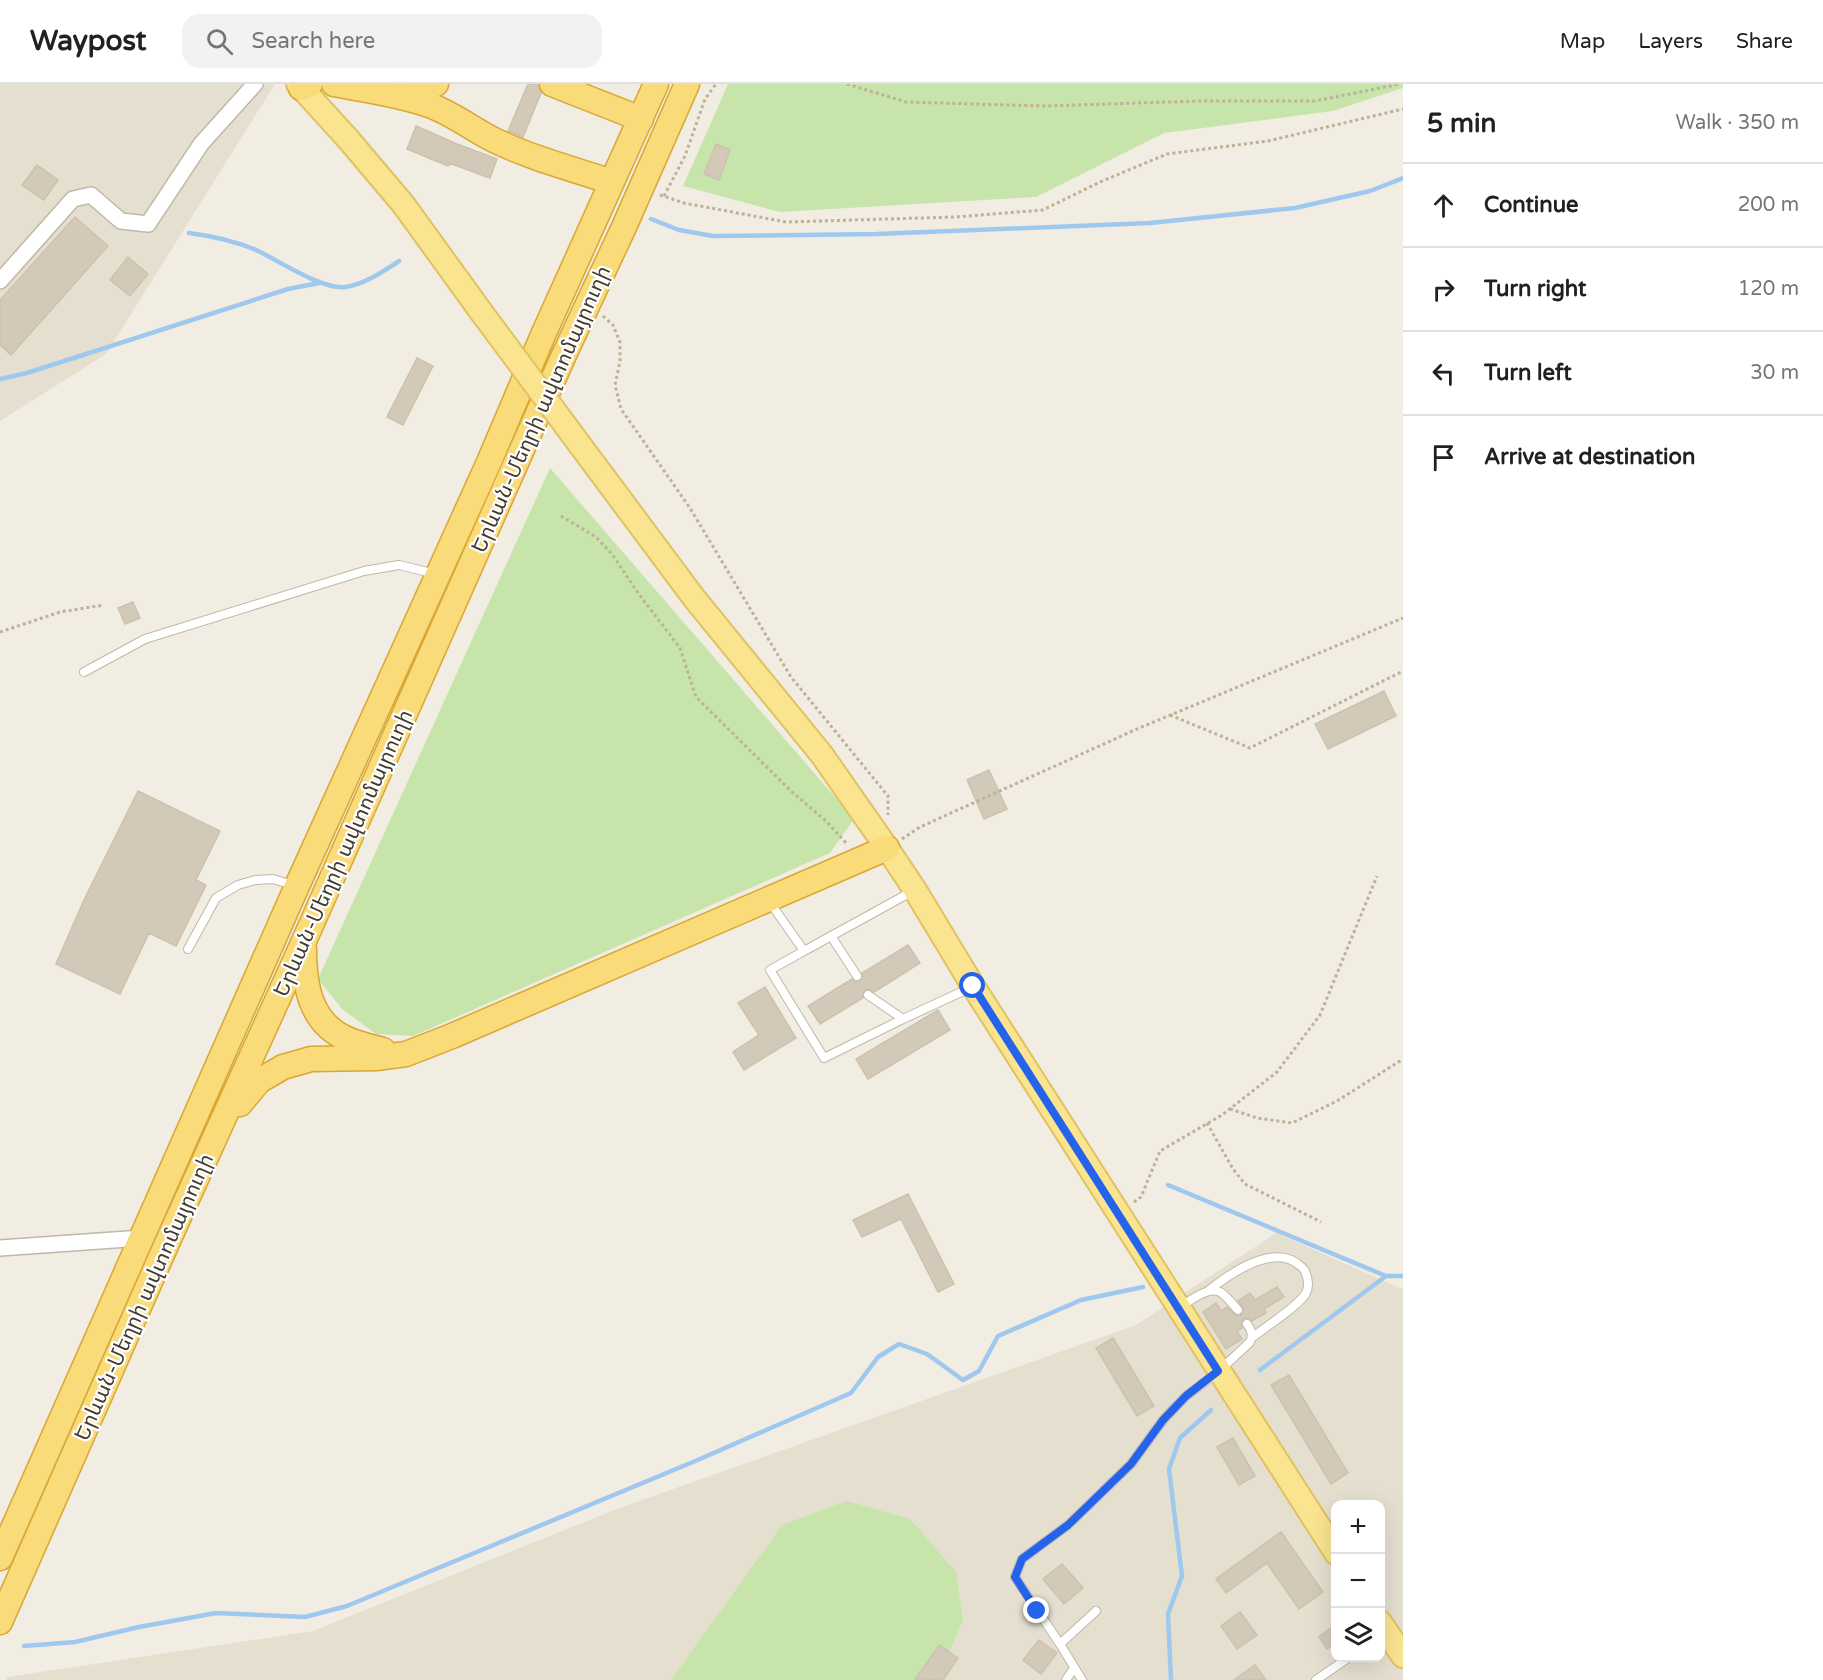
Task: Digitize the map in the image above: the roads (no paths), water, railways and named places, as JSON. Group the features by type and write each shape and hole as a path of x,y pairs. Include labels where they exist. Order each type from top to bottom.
{"highway":[{"path":"334,84 429,105 495,141 612,182"},
{"path":"401,97 436,84"},
{"path":"552,84 641,119"},
{"name":"Երևան-Մեղրի ավտոմայրուղի","path":"0,1558 297,886 656,84"},
{"name":"Երևան-Մեղրի ավտոմայրուղի","path":"0,1622 687,84"},
{"path":"220,1127 259,1081 283,1067 311,1059 375,1058 406,1054 887,849"},
{"path":"304,941 307,990 316,1014 325,1024 348,1040 406,1054"}],"main road":[{"path":"303,85 404,204 694,598 822,755 915,890 973,986 1331,1546"},
{"path":"1385,1634 1403,1656"}],"street":[{"path":"0,281 73,199 91,195 121,221 148,224 201,144 255,84"},
{"path":"0,1248 142,1238"}],"lane":[{"path":"84,672 145,639 363,571 399,565 438,574"},
{"path":"188,949 216,898 237,885 255,880 273,879 297,886"},
{"path":"915,890 770,970 824,1058 973,986"},
{"path":"768,899 804,951"},
{"path":"831,936 857,976"},
{"path":"868,995 903,1019"},
{"path":"1082,1680 1015,1577 1022,1559 1068,1525 1131,1464 1163,1420 1186,1396 1251,1342 1253,1337 1298,1302 1306,1292 1309,1279 1302,1267 1288,1257 1269,1258 1244,1266 1178,1308"},
{"path":"1208,1291 1215,1290 1222,1293 1238,1310"},
{"path":"1247,1324 1253,1337"},
{"path":"1060,1644 1096,1611"},
{"path":"1316,1680 1342,1662"},
{"path":"1066,1680 1074,1668"}],"waterway":[{"path":"651,219 679,230 713,236 877,234 1150,223 1295,208 1370,191 1403,178"},
{"path":"189,233 223,239 248,247 313,279 335,287 359,283 399,261"},
{"path":"0,379 27,373 288,289 319,283"},
{"path":"1168,1185 1386,1276"},
{"path":"1260,1370 1386,1276 1403,1276"},
{"path":"24,1646 75,1642 216,1613 305,1617 347,1606 693,1462 851,1393 878,1357 899,1344 927,1354 963,1380 979,1371 998,1336 1081,1300 1143,1287"},
{"path":"1171,1680 1168,1614 1182,1576 1169,1469 1180,1438 1211,1410"}]}
